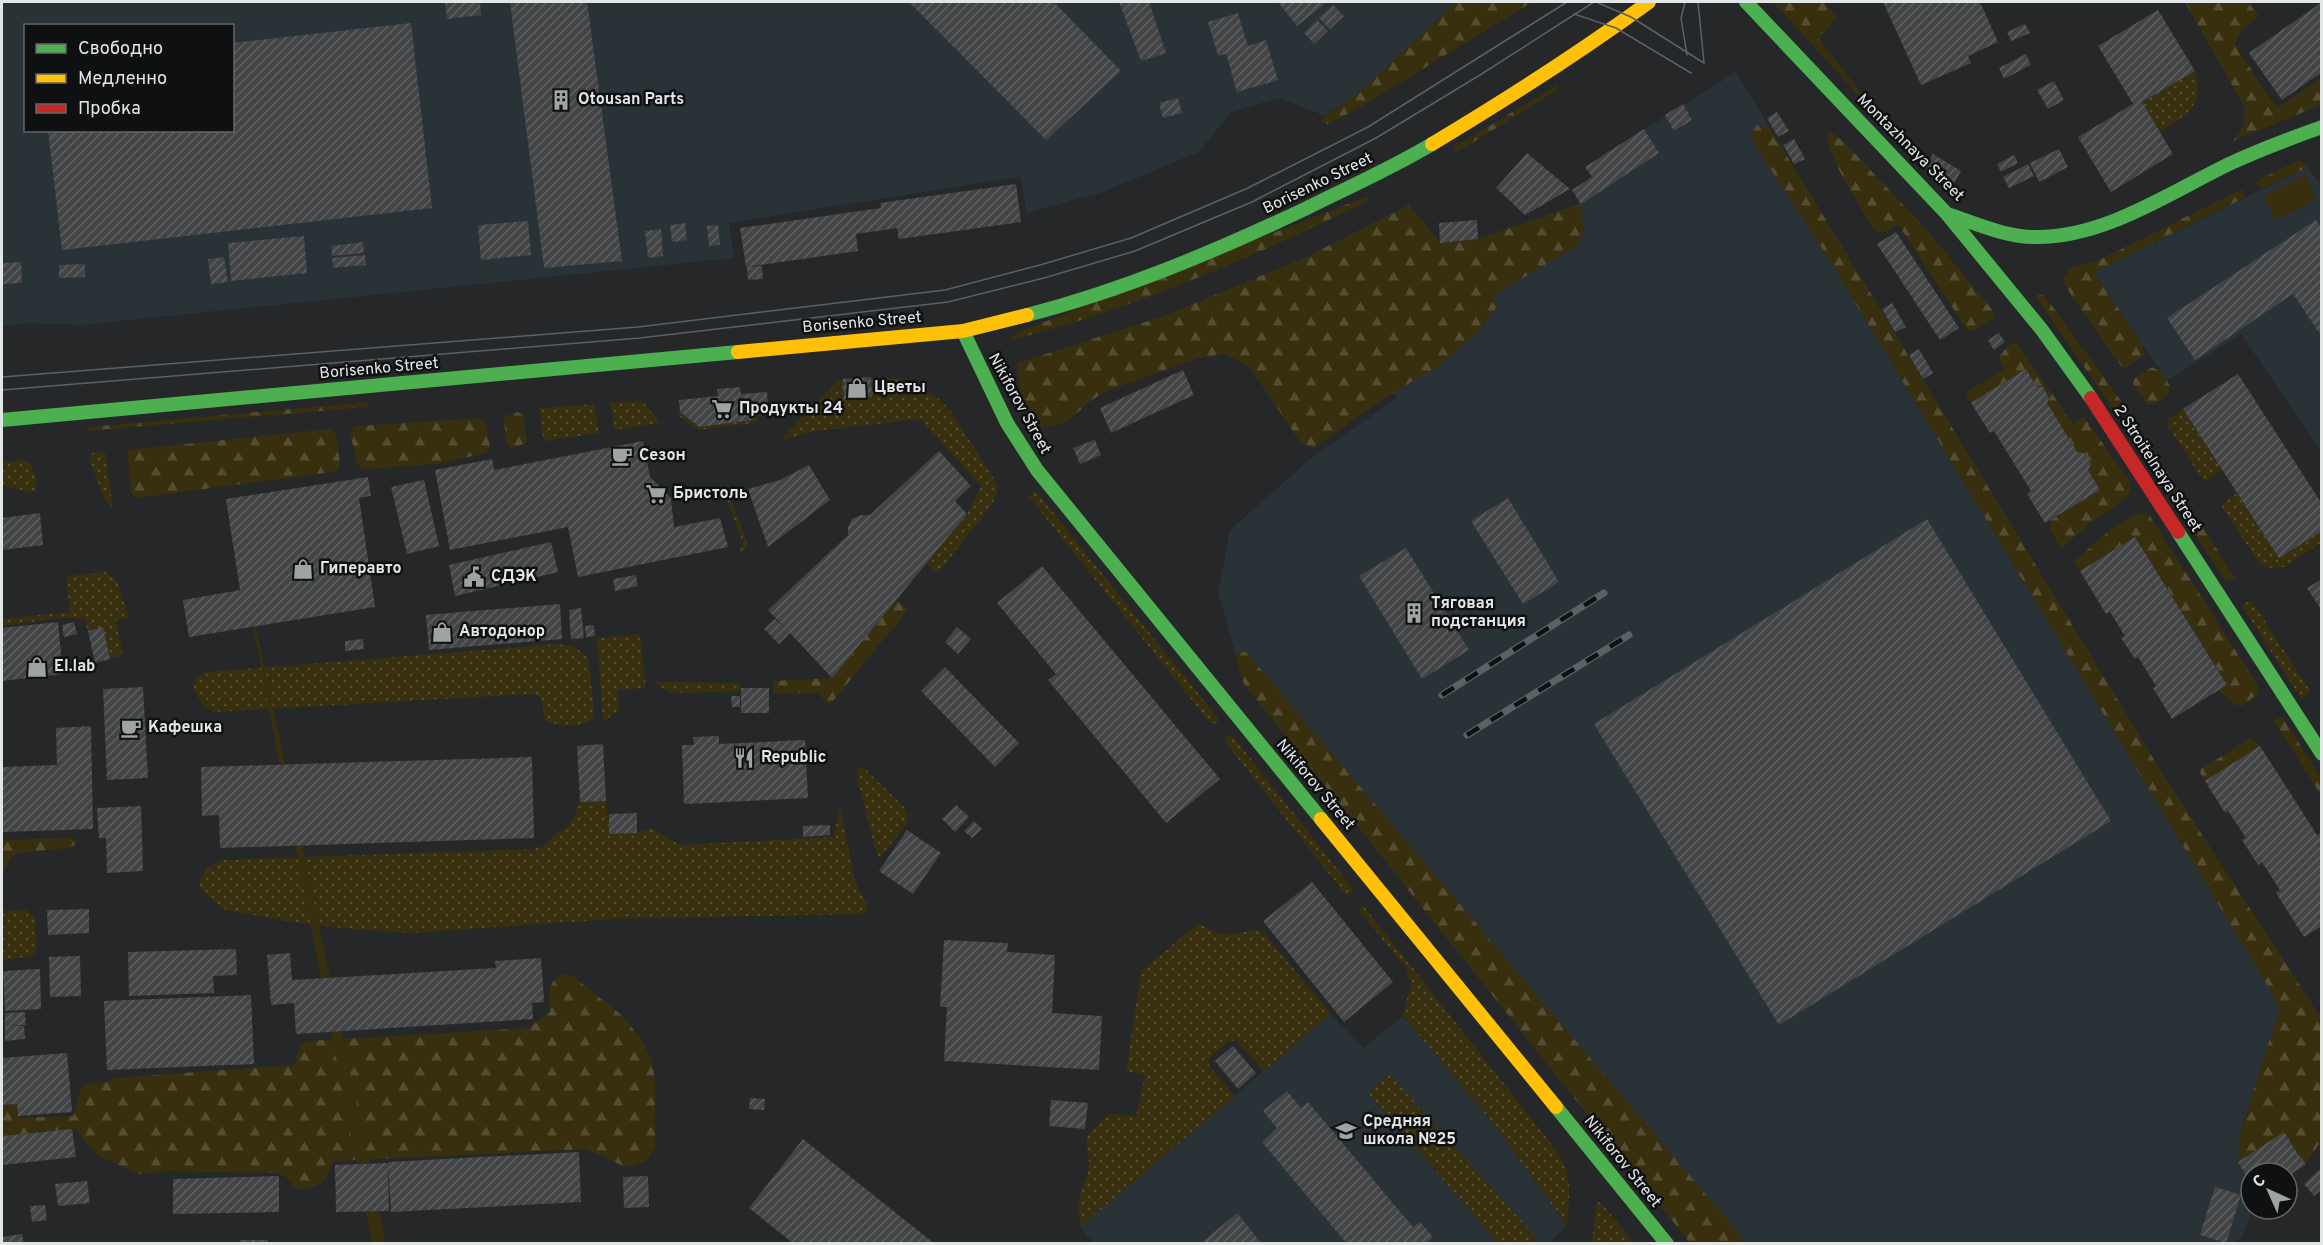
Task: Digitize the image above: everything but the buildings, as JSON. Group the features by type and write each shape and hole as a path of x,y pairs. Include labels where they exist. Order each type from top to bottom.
{"main road":[{"name":"Borisenko Street","path":"2,420 963,331 1053,308 1149,276 1262,230 1398,164 1497,105 1599,39 1649,2"},
{"name":"Montazhnaya Street","path":"1746,2 1947,214 2011,233 2035,237 2064,235 2091,229 2235,161 2322,127"},
{"name":"2 Stroitelnaya Street","path":"1947,214 1988,261 2092,399 2322,754"},
{"name":"Nikiforov Street","path":"963,331 1007,423 1032,464 1667,1244"}],"shaded area":[{"path":"2,2 1456,2 1361,91 1325,116 1280,98 1231,112 1199,152 1103,192 1027,213 1020,177 729,223 734,258 81,325 27,323 2,326"},
{"path":"1736,72 2164,776 2321,1018 2321,1141 2284,1133 2238,1162 2239,1221 2248,1221 2241,1239 2232,1243 1690,1243 1244,684 1218,592 1230,530 1310,459 1397,398 1304,258 1409,205 1440,243 1478,239 1580,204 1572,190 1592,177 1585,167"},
{"path":"2308,167 2322,187 2321,451 2241,334 2167,381 2094,272"},
{"name":"Средняя школа №25","path":"1331,1014 1363,1048 1403,1016 1493,1123 1567,1226 1548,1244 1094,1244 1080,1227"}],"green space":[{"path":"1456,2 1532,2 1359,108 1328,124 1322,123 1322,119 1361,91"},
{"path":"1773,2 1824,2 1837,18 1818,38 1893,133"},
{"path":"2185,2 2248,2 2259,16 2241,32 2235,45 2273,103 2278,106 2283,104 2321,78 2321,105 2233,141 2244,126 2245,108"},
{"path":"2195,71 2198,93 2191,108 2160,132 2142,102"},
{"path":"1558,85 1558,90 1457,152 1453,151 1454,147"},
{"path":"1757,125 1770,128 2164,776 2321,1018 2321,1141 2305,1165 2284,1133 2238,1162 2239,1136 2279,1010 2275,998 1824,251 1755,145 1751,135"},
{"path":"1827,132 1844,142 1927,230 1994,312 1994,318 1973,331 1967,330 1900,227 1896,225 1883,233 1875,231 1838,167"},
{"path":"2297,161 2303,162 2308,167 2261,189 2256,183 2258,180"},
{"path":"2305,175 2316,199 2275,220 2263,196"},
{"path":"2243,190 2244,198 2094,272 2143,346 2144,355 2125,368 2121,366 2071,295 2064,283 2064,276 2074,266 2097,261"},
{"path":"1368,196 1368,201 1325,222 1193,280 1104,313 1012,340 1016,333"},
{"path":"1581,204 1584,231 1576,246 1492,297 1498,305 1479,331 1441,364 1388,396 1313,448 1300,442 1249,366 1225,354 1198,358 1104,392 1068,421 1055,426 1044,427 1031,423 1025,409 1017,363 1164,316 1304,258 1409,205 1440,243 1478,239"},
{"path":"2044,295 2127,409 2118,416 2036,297"},
{"path":"2016,342 2073,424 2084,417 2130,482 2130,491 2126,498 2089,524 2063,547 2059,545 2049,528 2051,520 2100,490 2088,470 2091,464 2084,453 2077,452 2047,403 2049,397 2043,387 2036,386 2026,369 1971,403 1967,398 1967,392 2004,369 1999,357 2007,347"},
{"path":"2152,367 2160,371 2171,387 2169,394 2153,405 2147,404 2133,384 2134,379"},
{"path":"871,377 902,379 937,397 950,410 998,485 997,495 989,509 938,573 926,564 967,514 981,486 920,419 815,431 783,440 783,437 837,382 843,379 845,399 872,397"},
{"path":"642,401 661,423 615,430 610,402"},
{"path":"369,402 368,407 85,431 89,427"},
{"path":"594,404 599,433 544,441 539,408"},
{"path":"768,405 770,407 754,423 698,430 678,415 680,412 699,427"},
{"path":"2183,409 2222,470 2208,480 2203,480 2200,476 2167,425 2167,420"},
{"path":"518,412 523,415 527,443 511,448 507,443 503,417"},
{"path":"479,418 486,422 490,448 486,453 438,464 362,469 357,464 350,432 355,426"},
{"path":"330,429 336,434 340,465 338,470 333,472 136,498 131,493 127,450"},
{"path":"2145,437 2236,579 2225,581 2136,444"},
{"path":"102,452 106,455 113,509 104,498 89,459 91,453"},
{"path":"22,460 31,464 37,482 36,490 30,493 2,485 2,462"},
{"path":"221,461 386,1243 372,1243"},
{"path":"1035,490 1218,718 1218,722 1210,723 1029,497"},
{"path":"729,493 747,544 742,554 739,553 743,543 725,494"},
{"path":"2237,493 2279,558 2321,531 2321,543 2284,567 2265,568 2259,563 2223,509 2222,504"},
{"path":"2145,512 2150,516 2258,686 2259,693 2242,706 2235,705 2218,690 2227,684 2135,537 2080,571 2074,562 2116,526"},
{"path":"107,572 118,583 129,618 116,621 123,654 110,659 103,628 88,631 85,619 61,618 2,626 2,619 70,612 66,576"},
{"path":"896,600 908,610 833,701 828,703 817,693 773,694 773,681 832,678"},
{"path":"2252,601 2311,692 2301,699 2241,604"},
{"path":"640,634 646,688 618,690 619,711 603,721 597,638"},
{"path":"557,644 576,648 589,661 594,712 593,719 588,722 569,726 545,720 541,697 534,694 215,712 204,707 193,689 197,677 206,672"},
{"path":"1240,652 1246,652 1747,1243 1690,1243 1244,684 1236,657"},
{"path":"656,682 740,683 740,691 671,693"},
{"path":"2282,716 2321,778 2321,795 2274,721"},
{"path":"1230,735 1353,889 1352,893 1345,894 1225,742"},
{"path":"2251,738 2260,746 2205,781 2200,773 2201,769"},
{"path":"863,767 904,807 908,816 906,825 880,858 876,852 856,773 858,768"},
{"path":"606,801 610,834 637,833 652,828 680,845 832,837 840,807 855,881 867,904 866,914 615,919 411,933 311,925 226,910 200,888 199,881 208,867 222,860 533,849 544,846 553,836 570,825 580,802"},
{"path":"72,838 77,840 75,845 68,848 18,853 11,858 2,875 2,840"},
{"path":"1363,905 1557,1151 1568,1179 1567,1226 1493,1123 1403,1016 1411,984 1406,968 1359,911"},
{"path":"27,910 35,919 37,950 32,956 2,960 2,911"},
{"path":"1199,923 1220,934 1256,929 1264,933 1331,1014 1264,1071 1236,1040 1228,1042 1209,1058 1209,1065 1235,1096 1080,1227 1078,1203 1088,1174 1086,1139 1089,1133 1109,1114 1136,1116 1145,1075 1126,1071 1141,971"},
{"path":"565,974 574,977 625,1018 642,1041 652,1061 655,1081 655,1147 646,1161 633,1166 623,1166 586,1149 335,1161 325,1179 318,1185 296,1189 285,1176 275,1173 168,1171 139,1174 99,1156 84,1141 76,1128 2,1136 2,1105 17,1104 20,1118 73,1116 84,1085 108,1082 114,1078 294,1065 301,1045 308,1041 528,1028 550,1012 551,984"},
{"path":"1389,1074 1541,1243 1498,1243 1368,1093"},
{"path":"1600,1202 1634,1243 1592,1243 1596,1204"}],"tram line":[{"path":"2,377 638,327 945,290 1131,238 1248,188 1368,127 1567,2"},
{"path":"2,390 640,338 948,302 1044,278 1135,251 1252,202 1376,138 1594,2"},
{"path":"1596,2 1631,17 1704,63"},
{"path":"1685,2 1681,18 1687,55"},
{"path":"1698,2 1704,63"},
{"path":"1574,14 1616,28 1691,73"}],"railway":[{"path":"1442,695 1604,593"},
{"path":"1467,735 1629,635"}],"traffic: fast":[{"path":"1746,2 1947,214 2042,330 2091,398"},
{"path":"1947,214 2013,235 2035,237 2086,230 2135,212 2240,159 2322,127"},
{"path":"1027,315 1099,294 1204,254 1307,208 1432,144"},
{"path":"963,331 1007,423 1037,470 1321,819"},
{"path":"2,420 738,352"},
{"path":"2178,532 2322,754"},
{"path":"1556,1107 1667,1244"}],"traffic: slow":[{"path":"1432,144 1542,75 1649,2"},
{"path":"738,352 963,331 1027,315"},
{"path":"1321,819 1556,1107"}],"traffic: jam":[{"path":"2091,398 2178,532"}],"place":[{"name":"Otousan Parts","path":"561,100"},
{"name":"Цветы","path":"857,388"},
{"name":"Продукты 24","path":"722,409"},
{"name":"Сезон","path":"622,456"},
{"name":"Бристоль","path":"656,494"},
{"name":"Гиперавто","path":"303,569"},
{"name":"СДЭК","path":"474,577"},
{"name":"Тяговая подстанция","path":"1414,613"},
{"name":"Автодонор","path":"442,632"},
{"name":"El.lab","path":"37,667"},
{"name":"Кафешка","path":"131,728"},
{"name":"Republic","path":"744,758"},
{"name":"Средняя школа №25","path":"1346,1131"}]}
